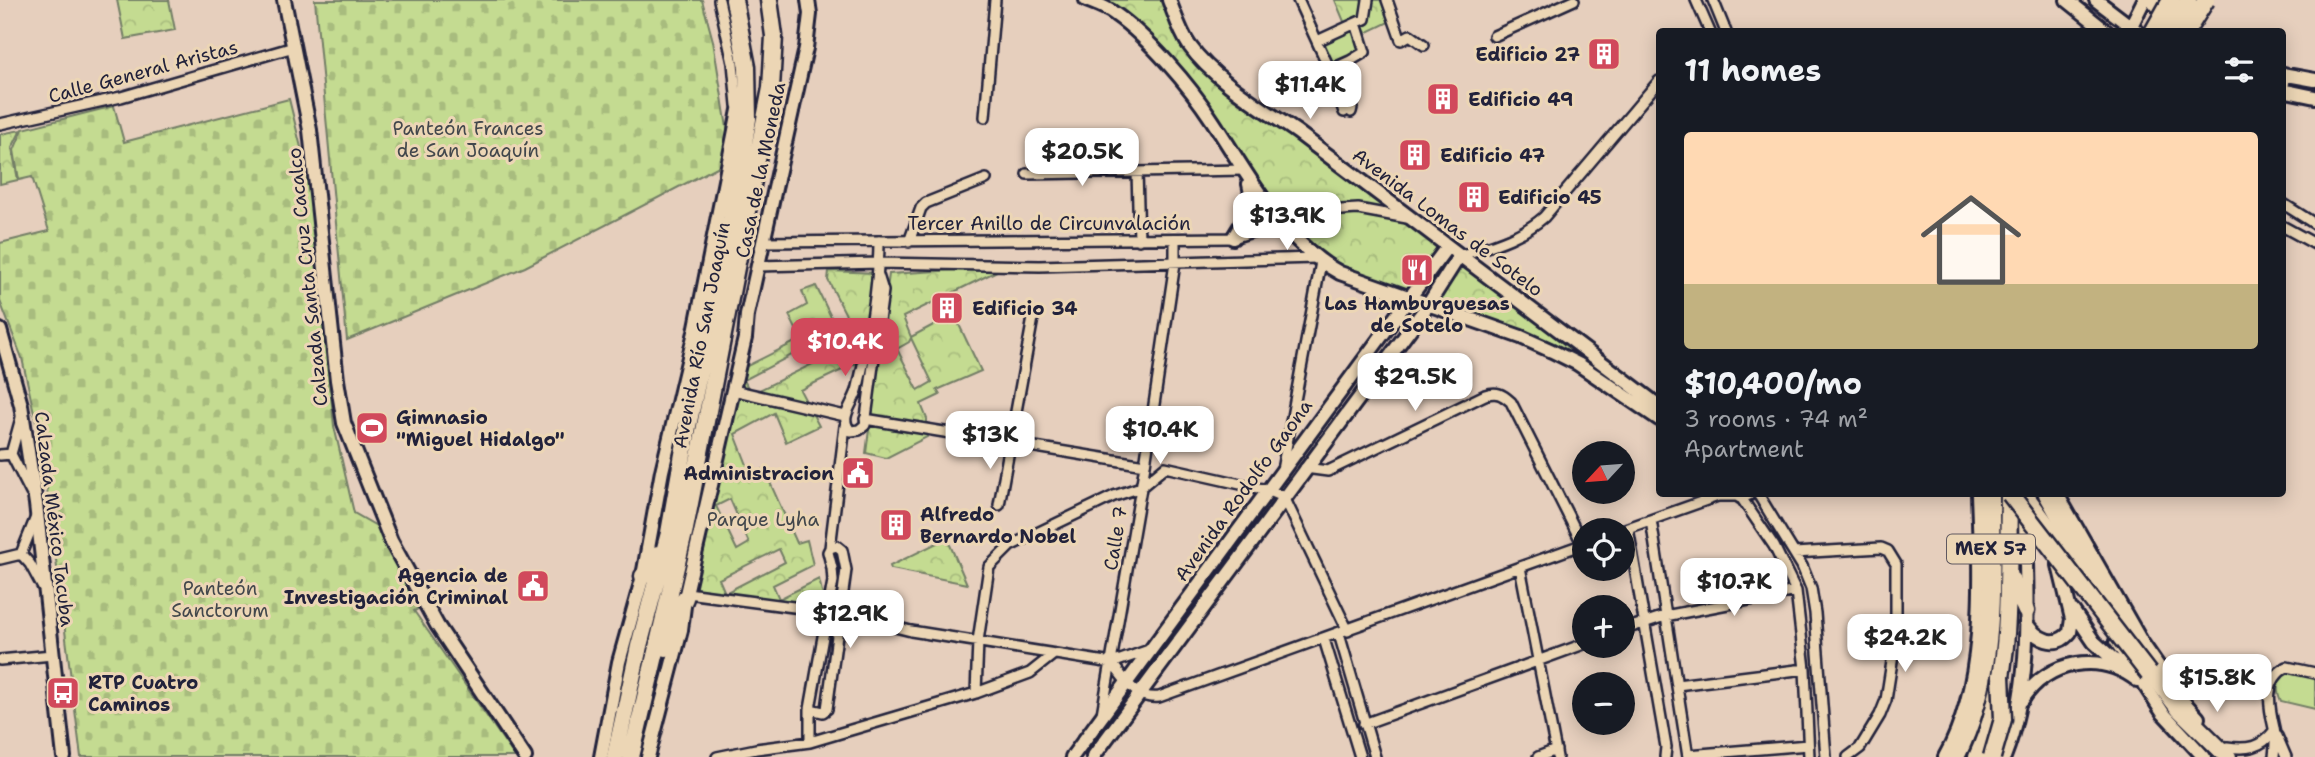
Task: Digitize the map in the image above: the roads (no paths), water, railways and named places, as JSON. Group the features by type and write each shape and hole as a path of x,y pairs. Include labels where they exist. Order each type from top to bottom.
{"highway":[{"name":"Avenida Río San Joaquín","path":"615,757 639,646 668,533 731,220 748,119 747,67 734,0"},
{"name":"Avenida Río San Joaquín","path":"631,757 692,491 771,88 774,36 769,0"},
{"path":"2137,28 2161,0"},
{"path":"2155,28 2171,0"},
{"path":"2173,28 2197,4"},
{"path":"2188,28 2197,4"},
{"name":"MEX 57","path":"1956,757 1972,721 1987,663 1991,497"},
{"path":"1964,757 1976,732 1989,690 1994,656 1998,497"},
{"path":"1977,757 1994,712 2001,676 2006,637 2011,497"},
{"name":"MEX 57","path":"1983,757 2006,692 2011,647 2011,497"},
{"path":"2013,497 2176,709 2226,754"},
{"path":"2049,497 2127,637 2179,709 2226,754"},
{"path":"643,576 655,563 668,533"},
{"path":"2012,580 2026,617"},
{"path":"650,670 665,650 686,595"},
{"path":"1992,757 2003,719 2001,676"}],"main road":[{"name":"Calzada Santa Cruz Cacalco","path":"284,0 310,130 344,424 391,541 437,625 524,757"},
{"name":"Casa de la Moneda","path":"648,757 681,630 686,595 806,48 810,14 808,0"},
{"path":"810,14 817,0"},
{"path":"1086,0 1116,14 1157,53 1204,108 1245,172 1283,223 1318,260 1340,273 1521,337 1552,351 1578,364 1656,417"},
{"name":"Avenida Lomas de Sotelo","path":"1169,0 1189,46 1240,93 1414,219 1447,247 1656,404"},
{"path":"2067,0 2102,28"},
{"path":"2096,0 2132,28"},
{"path":"2136,28 2144,0"},
{"path":"2152,0 2175,28"},
{"path":"2161,0 2178,13 2191,16 2197,4"},
{"path":"2197,4 2215,0"},
{"path":"2194,28 2197,4"},
{"name":"Casa de la Moneda","path":"601,757 619,662 643,576 662,471 695,332 747,67"},
{"path":"2286,75 2315,80"},
{"path":"2286,91 2315,97"},
{"path":"1233,238 1248,213 1252,200 1245,172"},
{"name":"Avenida Rodolfo Gaona","path":"1072,757 1447,247"},
{"name":"Avenida Rodolfo Gaona","path":"1093,757 1428,304 1459,256"},
{"name":"Calzada México Tacuba","path":"0,330 22,414 36,510 64,757"},
{"path":"1945,757 1970,697 1978,644 1978,497"},
{"path":"2028,497 2050,526 2137,679 2176,729 2204,757"},
{"path":"2004,757 2019,706 2025,668 2028,497"},
{"path":"2059,497 2127,617 2175,690 2226,754 2239,757"},
{"path":"2026,617 2042,639 2053,642 2065,639 2070,632 2072,624 2050,526"},
{"path":"2067,598 2094,642 2137,679"},
{"path":"2019,706 2028,691 2041,678 2069,664 2097,663 2137,679"},
{"path":"2175,690 2179,709"}],"street":[{"path":"719,0 733,63 739,118"},
{"path":"985,117 995,0"},
{"path":"1298,0 1347,112 1355,95 1350,61"},
{"path":"1317,41 1365,19 1368,0"},
{"path":"1387,0 1401,40 1410,35 1424,45"},
{"path":"1494,36 1574,0"},
{"path":"1696,0 1708,28"},
{"path":"1713,0 1725,28"},
{"path":"1330,70 1365,52 1356,23"},
{"name":"Calle General Aristas","path":"0,124 121,97 294,47"},
{"path":"1459,256 1513,238 1531,229 1656,85"},
{"path":"1137,172 1139,240"},
{"path":"1027,174 1245,172"},
{"path":"909,242 921,208 926,203 986,179"},
{"path":"2286,206 2315,224"},
{"name":"Tercer Anillo de Circunvalación","path":"763,243 1233,238 1312,213 1358,209 1414,219"},
{"path":"2286,228 2315,244"},
{"name":"Calle 7","path":"1102,716 1142,487 1175,262 1175,240"},
{"path":"810,742 810,709 833,581 828,552 845,421 856,398 860,379 878,275 879,241"},
{"path":"1282,470 1318,260"},
{"name":"Tercer Anillo de Circunvalación","path":"758,266 879,262 1040,266 1318,260"},
{"path":"733,390 845,421 851,431 859,430 865,425 883,291 878,275"},
{"path":"999,505 1033,318"},
{"path":"1305,468 1328,471 1493,393 1502,394 1511,402 1572,523"},
{"path":"21,554 36,510 11,454 22,414"},
{"path":"866,419 1145,466"},
{"path":"0,455 11,454"},
{"path":"976,694 978,641 989,567 1010,546 1114,496 1142,487 1165,467 1267,490 1284,497 1318,564 1343,632 1374,757"},
{"path":"1635,526 1714,497"},
{"path":"1744,497 1780,556 1796,591 1805,669 1809,757"},
{"path":"1760,497 1794,553 1811,588 1826,757"},
{"path":"1651,520 1688,756 1808,745"},
{"path":"810,709 822,712 827,709 846,570 842,550 836,546 830,548"},
{"path":"1794,553 1881,548 1888,551 1896,564 1896,636 1886,700 1860,748 1848,757"},
{"path":"1112,663 1139,695 1158,698 1572,549"},
{"path":"0,559 21,554"},
{"path":"21,554 46,592"},
{"path":"1520,567 1557,754 1538,757"},
{"path":"1635,573 1646,622 1666,747 1665,757"},
{"path":"1635,626 1665,616 1796,591"},
{"path":"686,595 827,611 911,631 1112,663 1149,650"},
{"path":"1324,639 1360,757"},
{"path":"1364,724 1572,648"},
{"path":"717,757 810,742 976,694 1030,673 1054,654"},
{"path":"0,660 52,655"},
{"path":"2286,757 2274,731 2268,709 2273,678 2287,667 2315,673"},
{"path":"1677,685 1805,669"},
{"path":"2226,754 2258,746 2266,742 2274,731"},
{"path":"2274,731 2274,757"}],"place":[{"name":"Edificio 27","path":"1604,54"},
{"name":"Edificio 49","path":"1443,99"},
{"name":"Edificio 47","path":"1415,155"},
{"name":"Edificio 45","path":"1474,197"},
{"name":"Las Hamburguesas de Sotelo","path":"1417,270"},
{"name":"Edificio 34","path":"947,308"},
{"name":"Gimnasio \"Miguel Hidalgo\"","path":"372,428"},
{"name":"Administracion","path":"858,473"},
{"name":"Alfredo Bernardo Nobel","path":"896,525"},
{"name":"Agencia de Investigación Criminal","path":"533,586"},
{"name":"RTP Cuatro Caminos","path":"63,693"}],"park label":[{"name":"Panteón Frances de San Joaquín","path":"468,139"},
{"name":"Parque Lyha","path":"763,519"},
{"name":"Panteón Sanctorum","path":"220,599"}]}
